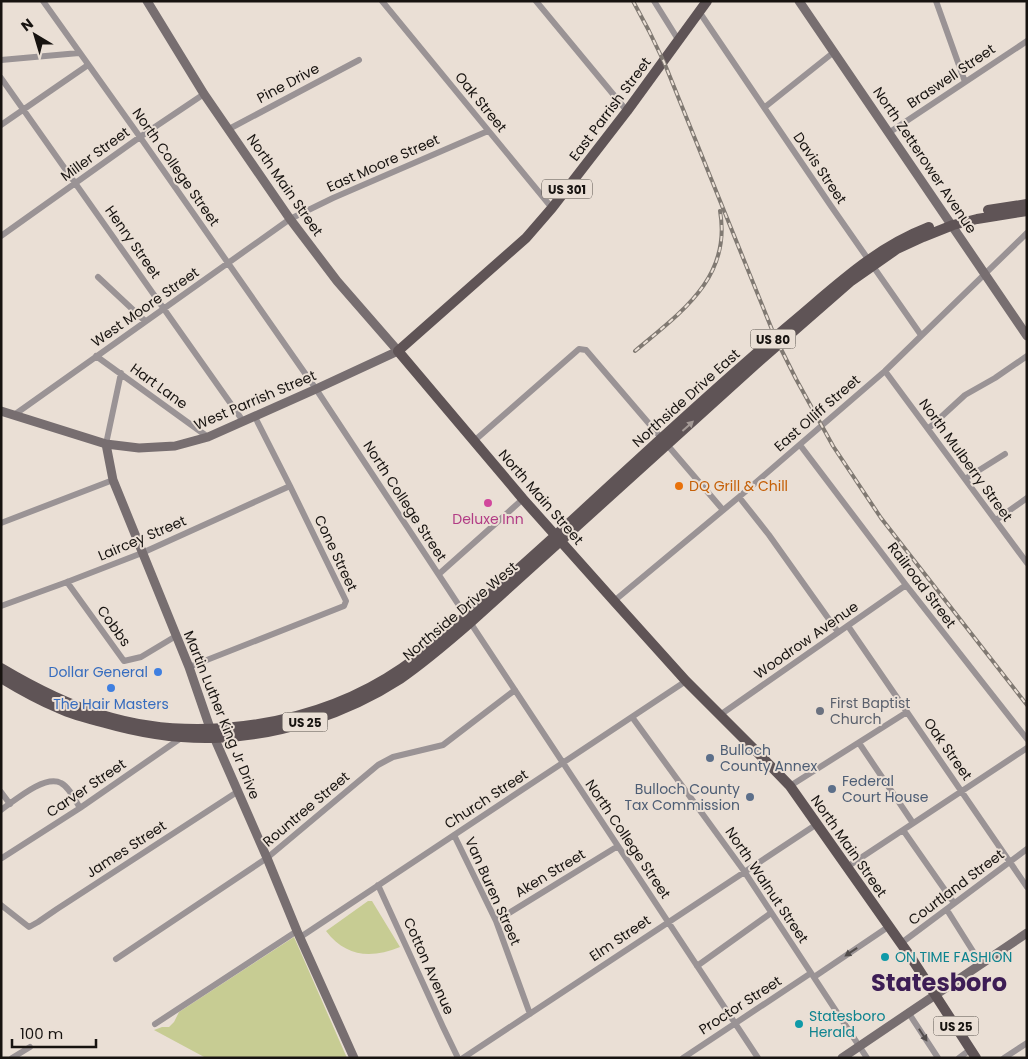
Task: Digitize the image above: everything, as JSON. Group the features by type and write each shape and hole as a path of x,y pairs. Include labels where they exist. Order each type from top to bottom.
{"main road":[{"name":"East Parrish Street","path":"398,352 526,238 552,208 627,111 707,1"},
{"name":"Northside Drive East","path":"558,538 664,442 870,263 951,223 1004,206 1027,204"},
{"name":"Northside Drive East","path":"951,223 998,214 1027,211"},
{"name":"North Main Street","path":"398,352 523,499 686,681 790,786 935,994"},
{"name":"Northside Drive West","path":"1,668 47,694 104,716 212,733 248,734 294,725 326,715 359,701 399,680 429,658 558,538"},
{"name":"Northside Drive West","path":"1,678 58,709 83,718 155,734 182,737 212,733"},
{"name":"US 25","path":"935,994 974,1054"}],"street":[{"name":"North College Street","path":"43,1 316,390 758,1058"},
{"name":"North Main Street","path":"147,1 204,94 290,219 337,281 398,352"},
{"name":"Oak Street","path":"382,1 552,208"},
{"path":"536,1 627,111"},
{"path":"654,1 678,41"},
{"name":"North Zetterower Avenue","path":"800,1 1027,336"},
{"path":"936,1 965,82"},
{"name":"Davis Street","path":"700,13 921,335"},
{"name":"Braswell Street","path":"890,132 1027,41"},
{"path":"765,107 834,52"},
{"path":"1,60 79,53"},
{"name":"Pine Drive","path":"229,129 359,60"},
{"path":"1,125 88,65"},
{"name":"Henry Street","path":"1,78 243,421"},
{"name":"Miller Street","path":"1,236 204,94"},
{"name":"East Moore Street","path":"290,219 332,198 488,131"},
{"name":"West Moore Street","path":"14,415 290,219"},
{"name":"East Olliff Street","path":"614,601 724,510 886,371 1027,233"},
{"path":"98,277 145,321"},
{"path":"474,441 578,349 586,350 724,510"},
{"name":"West Parrish Street","path":"1,411 106,444 139,448 175,446 208,437 398,352"},
{"name":"Hart Lane","path":"96,356 208,437"},
{"path":"928,429 965,396 1027,356"},
{"name":"North Mulberry Street","path":"886,371 1027,563"},
{"name":"Martin Luther King Jr Drive","path":"121,373 106,444 113,480 189,667 212,733 267,858 298,935 354,1058"},
{"name":"Cone Street","path":"189,667 344,606 346,600 254,417"},
{"name":"Railroad Street","path":"800,445 906,585 1027,739"},
{"path":"965,479 1005,454"},
{"path":"1,523 113,480"},
{"name":"Laircey Street","path":"1,606 142,553 290,486"},
{"path":"739,497 838,632"},
{"path":"996,520 1027,498"},
{"path":"438,574 523,499"},
{"name":"Cobbs","path":"67,582 124,661 141,657 176,636"},
{"name":"Woodrow Avenue","path":"720,715 906,585"},
{"name":"Oak Street","path":"848,626 1027,887"},
{"name":"Church Street","path":"155,1024 378,885 686,681"},
{"name":"Rountree Street","path":"116,960 267,858 378,765 393,757 442,746 515,690"},
{"path":"790,786 907,712"},
{"name":"North Walnut Street","path":"632,717 744,870 867,1058"},
{"name":"Carver Street","path":"2,858 80,808 182,737"},
{"path":"859,743 913,823"},
{"path":"847,867 1027,748"},
{"path":"1,810 36,786 53,780 66,787 80,808"},
{"path":"1,792 10,804"},
{"name":"James Street","path":"1,905 29,927 237,792"},
{"name":"Elm Street","path":"462,1058 744,870 817,824"},
{"path":"902,830 954,903"},
{"name":"Van Buren Street","path":"454,835 496,921 530,1014"},
{"name":"Aken Street","path":"496,921 618,846"},
{"name":"Courtland Street","path":"900,944 1027,849"},
{"name":"Cotton Avenue","path":"378,885 442,1027 458,1058"},
{"path":"947,910 981,964"},
{"path":"698,966 771,913"},
{"name":"Proctor Street","path":"683,1058 888,927"},
{"path":"842,1058 1027,933"},
{"path":"908,1012 938,1058"},
{"path":"1004,1058 1027,1043"},
{"path":"12,1058 30,1047"},
{"path":"959,1058 974,1054"}],"green space":[{"path":"368,901 372,901 400,947 379,953 360,953 342,946 326,931"},
{"path":"294,937 347,1058 206,1058 154,1030 169,1027 179,1012"}],"railway":[{"path":"633,1 664,62 775,337 833,446 881,518 1027,705"},
{"path":"635,351 685,308 710,275 718,256 722,235 720,211"}],"place":[{"name":"DQ Grill & Chill","path":"679,486"},
{"name":"Deluxe Inn","path":"488,503"},
{"name":"Dollar General","path":"158,672"},
{"name":"The Hair Masters","path":"111,688"},
{"name":"First Baptist Church","path":"820,711"},
{"name":"Bulloch County Annex","path":"710,758"},
{"name":"Federal Court House","path":"832,789"},
{"name":"Bulloch County Tax Commission","path":"750,797"},
{"name":"ON TIME FASHION","path":"885,957"},
{"name":"Statesboro Herald","path":"799,1024"}],"district":[{"name":"Statesboro","path":"939,982"}]}
